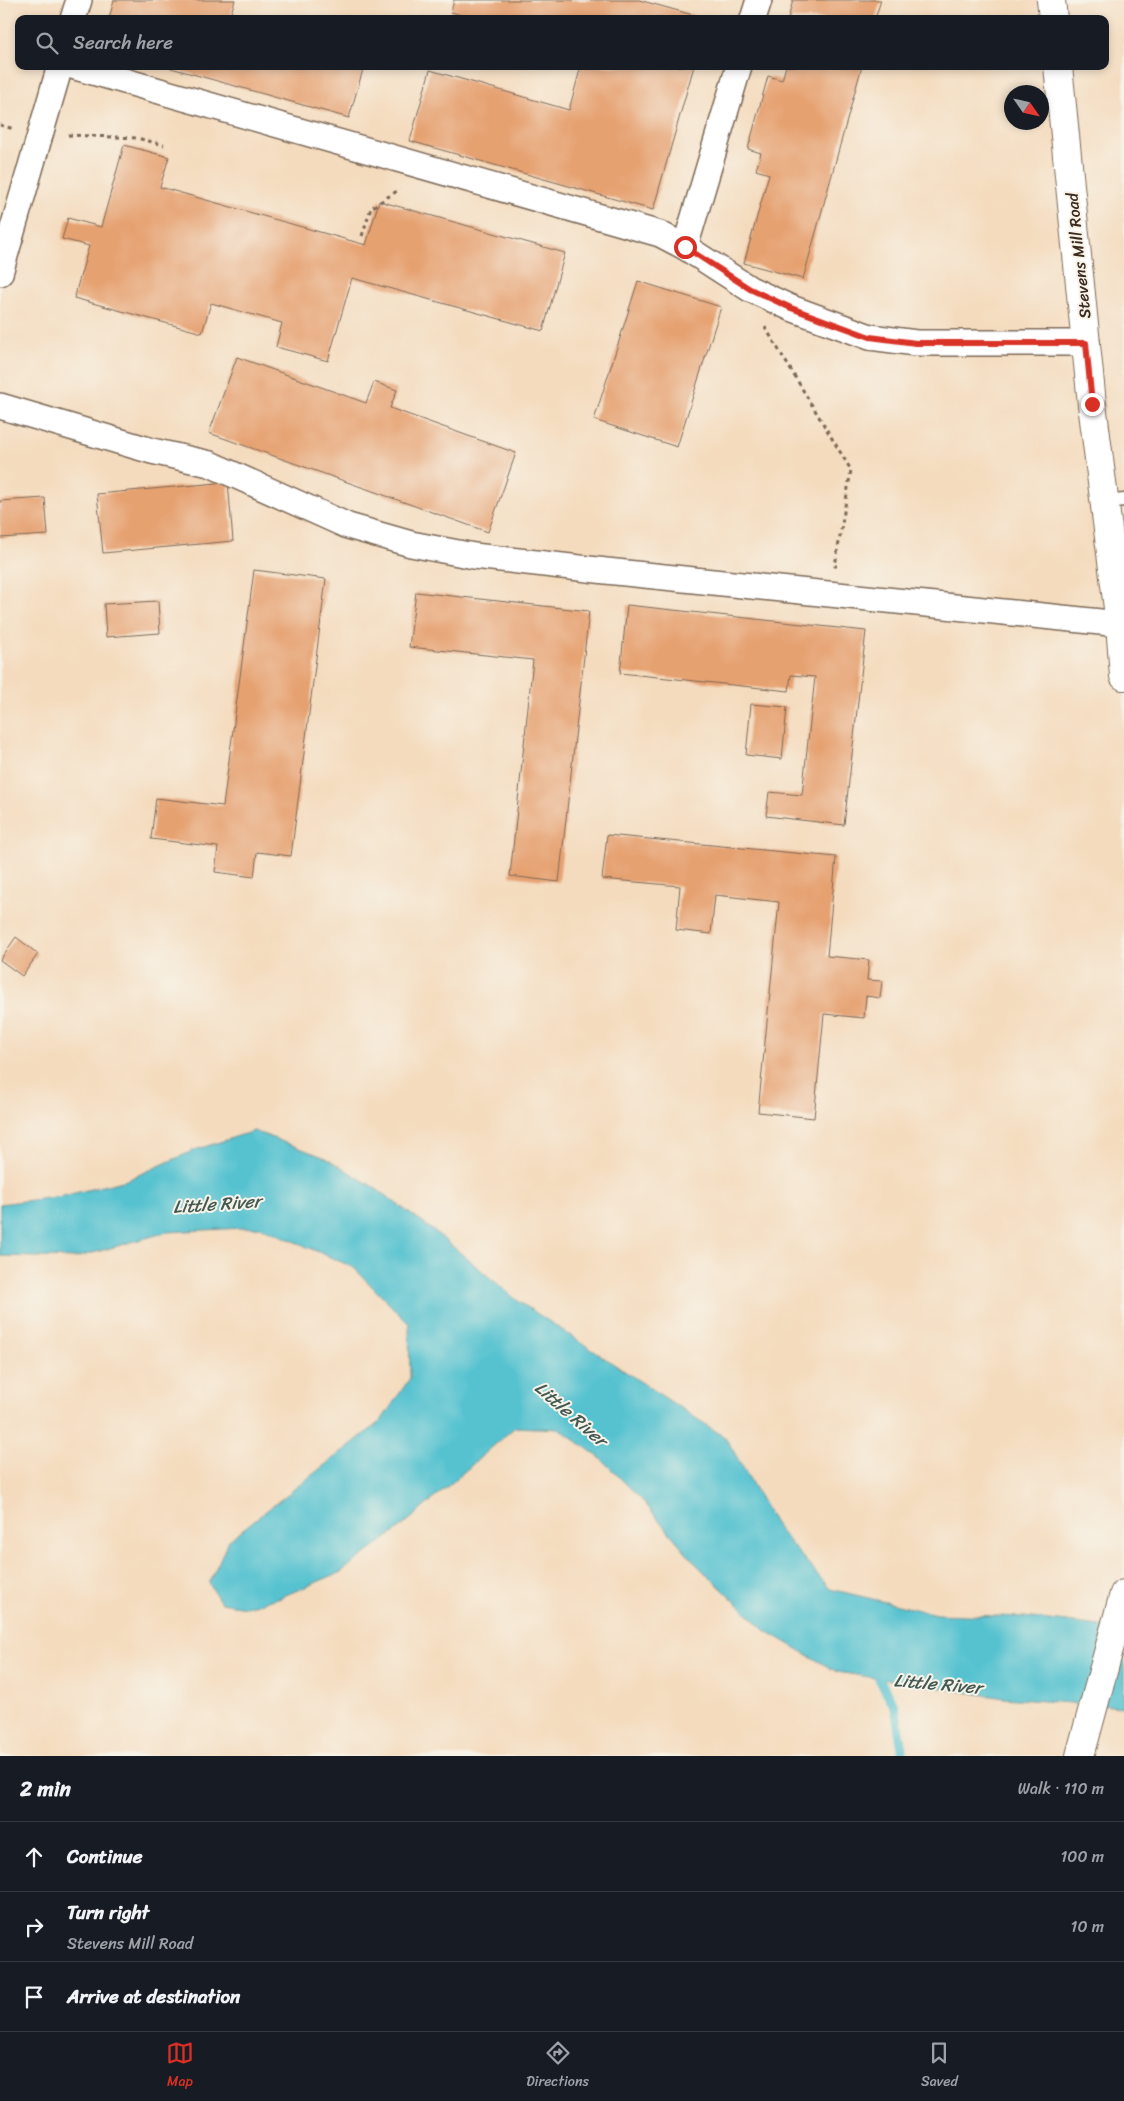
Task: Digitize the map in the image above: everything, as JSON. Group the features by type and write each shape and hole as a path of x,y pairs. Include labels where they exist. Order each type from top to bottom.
{"street":[{"path":"75,15 79,0"},
{"path":"754,15 759,0"},
{"path":"1051,0 1053,15"},
{"path":"0,273 59,70"},
{"path":"86,70 660,234 685,247 750,289 791,308 870,337 916,343 1086,343"},
{"path":"685,247 738,70"},
{"name":"Stevens Mill Road","path":"1058,70 1086,343 1114,501 1124,676"},
{"path":"0,406 152,451 210,464 348,526 411,544 474,556 1122,625"},
{"path":"1080,1756 1123,1597"}],"path":[{"path":"68,135 137,138 164,145"},
{"path":"764,326 852,470 835,566 844,567"}],"water":[{"name":"Little River","path":"254,1131 326,1158 375,1188 434,1231 518,1301 726,1438 778,1529 830,1589 936,1614 1024,1617 1124,1629 1124,1707 1004,1698 837,1672 765,1630 697,1565 641,1499 600,1458 560,1429 515,1427 399,1529 341,1572 281,1597 246,1607 221,1603 209,1583 229,1540 381,1421 410,1378 409,1324 353,1267 261,1227 167,1232 75,1258 0,1256 0,1204 63,1196 127,1180 195,1150"}],"building":[{"path":"114,0 235,0 231,13 239,15 110,15"},
{"path":"454,0 639,0 693,15 461,15 451,12"},
{"path":"793,0 881,0 876,15 789,15"},
{"path":"178,70 363,70 349,118"},
{"path":"430,70 569,110 580,70 693,70 653,210 410,141"},
{"path":"785,70 861,70 803,279 744,263 769,174 756,170 761,153 748,149 768,76 782,80"},
{"path":"124,145 169,157 160,187 366,245 379,201 565,253 543,331 352,278 328,361 276,347 282,323 211,303 202,333 74,298 89,246 62,239 68,218 101,227"},
{"path":"638,281 721,307 677,447 594,420"},
{"path":"237,357 366,403 374,382 397,390 390,408 516,453 488,532 209,433"},
{"path":"228,482 233,541 103,553 97,494"},
{"path":"45,498 48,535 0,538 0,501"},
{"path":"254,570 326,579 291,856 257,852 254,877 215,872 218,847 151,839 156,798 223,806"},
{"path":"416,592 589,611 559,882 510,876 533,660 409,647"},
{"path":"158,601 160,633 106,637 104,604"},
{"path":"627,605 866,631 844,825 766,816 769,792 802,795 815,677 791,675 789,691 620,673"},
{"path":"751,704 787,707 782,759 746,755"},
{"path":"607,835 836,857 827,956 869,960 867,980 882,981 880,998 866,996 864,1018 824,1014 814,1118 758,1112 779,902 715,895 711,934 676,930 680,886 602,879"},
{"path":"16,937 38,954 22,976 0,960"}],"waterway":[{"name":"Little River","path":"879,1679 895,1707 903,1756"}],"route":[{"path":"685,247 750,289 791,308 870,337 916,343 1086,343 1092,404"}]}
